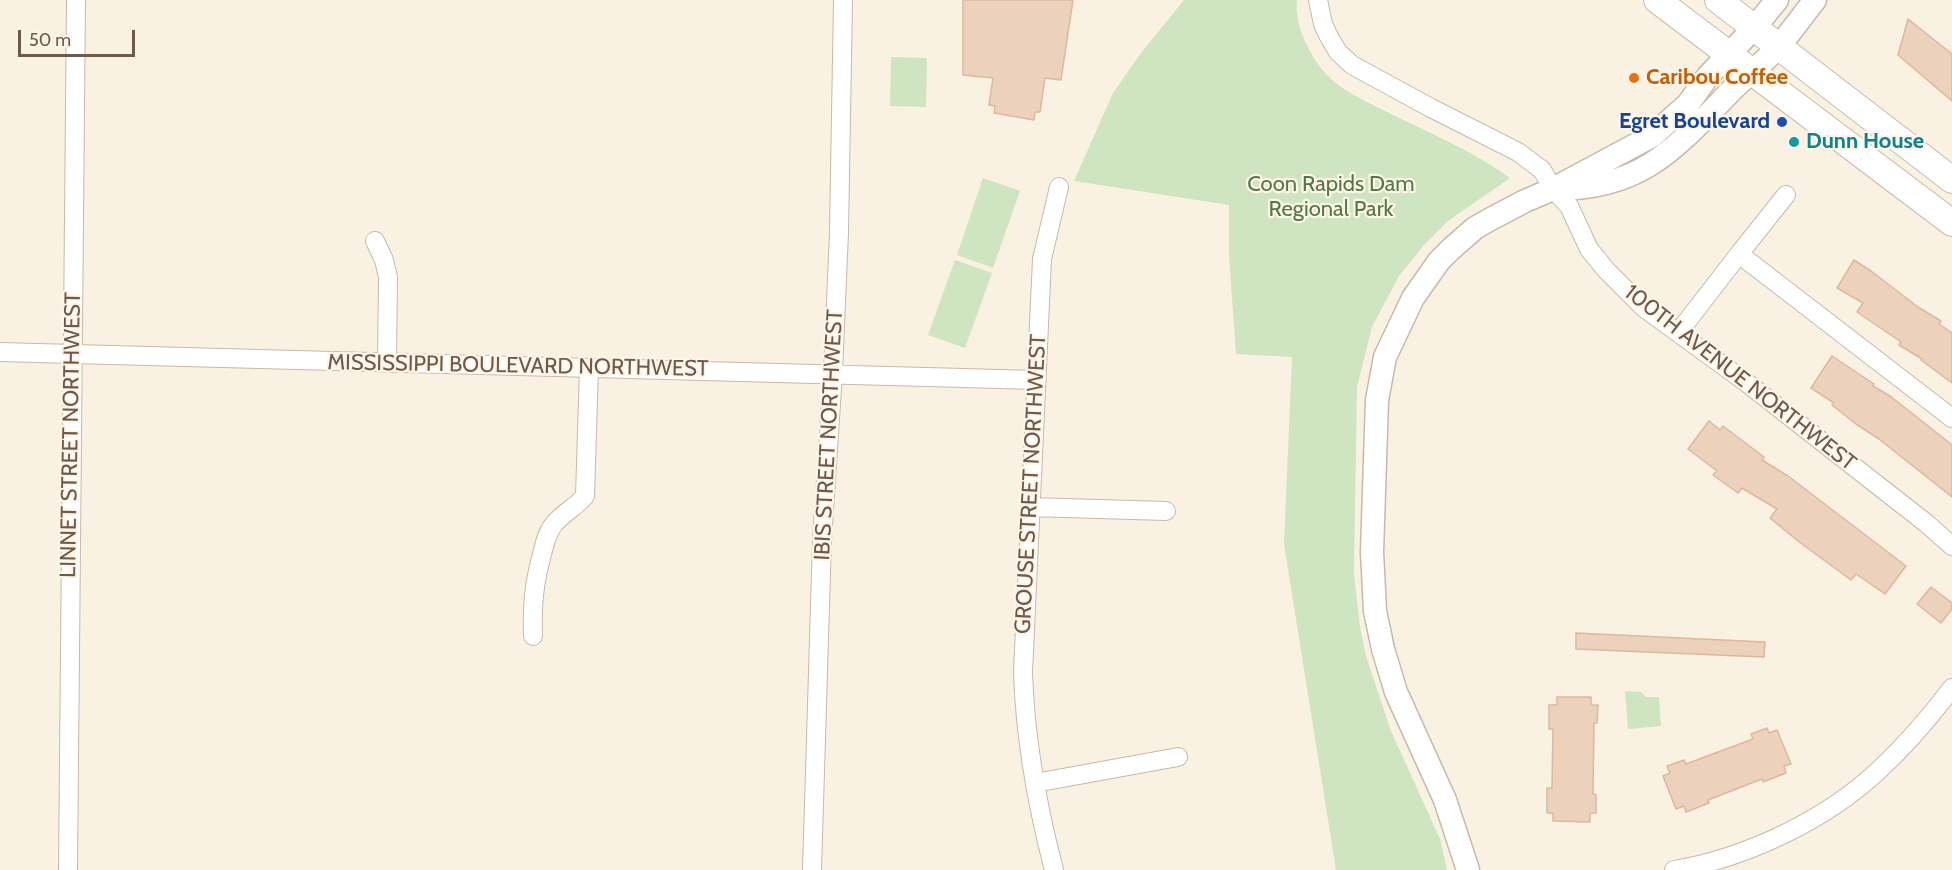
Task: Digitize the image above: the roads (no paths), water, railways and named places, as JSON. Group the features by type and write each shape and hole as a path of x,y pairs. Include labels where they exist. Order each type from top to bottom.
{"main road":[{"path":"1657,0 1952,224"},
{"path":"1719,0 1952,180"}],"street":[{"name":"LINNET STREET NORTHWEST","path":"68,870 76,0"},
{"name":"IBIS STREET NORTHWEST","path":"812,870 822,540 833,373 839,231 843,0"},
{"name":"100TH AVENUE NORTHWEST","path":"1318,0 1328,36 1345,59 1377,80 1518,152 1542,170 1554,189 1569,206 1589,249 1606,270 1644,308 1747,383 1926,523 1952,546"},
{"path":"1468,870 1445,800 1396,692 1379,631 1374,596 1372,552 1379,385 1385,357 1413,298 1439,261 1462,238 1482,224 1525,201 1554,189 1652,136 1688,104 1708,76 1755,28 1777,0"},
{"path":"1554,189 1601,186 1653,165 1711,114 1730,92 1779,46 1815,0"},
{"name":"GROUSE STREET NORTHWEST","path":"1054,870 1035,783 1026,721 1023,672 1042,259 1059,187"},
{"path":"1678,333 1786,195"},
{"path":"375,241 384,260 388,277 387,363"},
{"path":"1739,254 1952,418"},
{"name":"MISSISSIPPI BOULEVARD NORTHWEST","path":"0,352 1037,380"},
{"path":"533,636 534,586 547,536 552,525 585,496 589,368"},
{"path":"1031,507 1166,511"},
{"path":"1674,870 1716,861 1771,839 1846,797 1883,766 1926,721 1952,687"},
{"path":"1035,783 1178,757"}],"place":[{"name":"Caribou Coffee","path":"1634,78"},
{"name":"Egret Boulevard","path":"1782,122"},
{"name":"Dunn House","path":"1794,142"}],"park label":[{"name":"Coon Rapids Dam Regional Park","path":"1331,198"}]}
